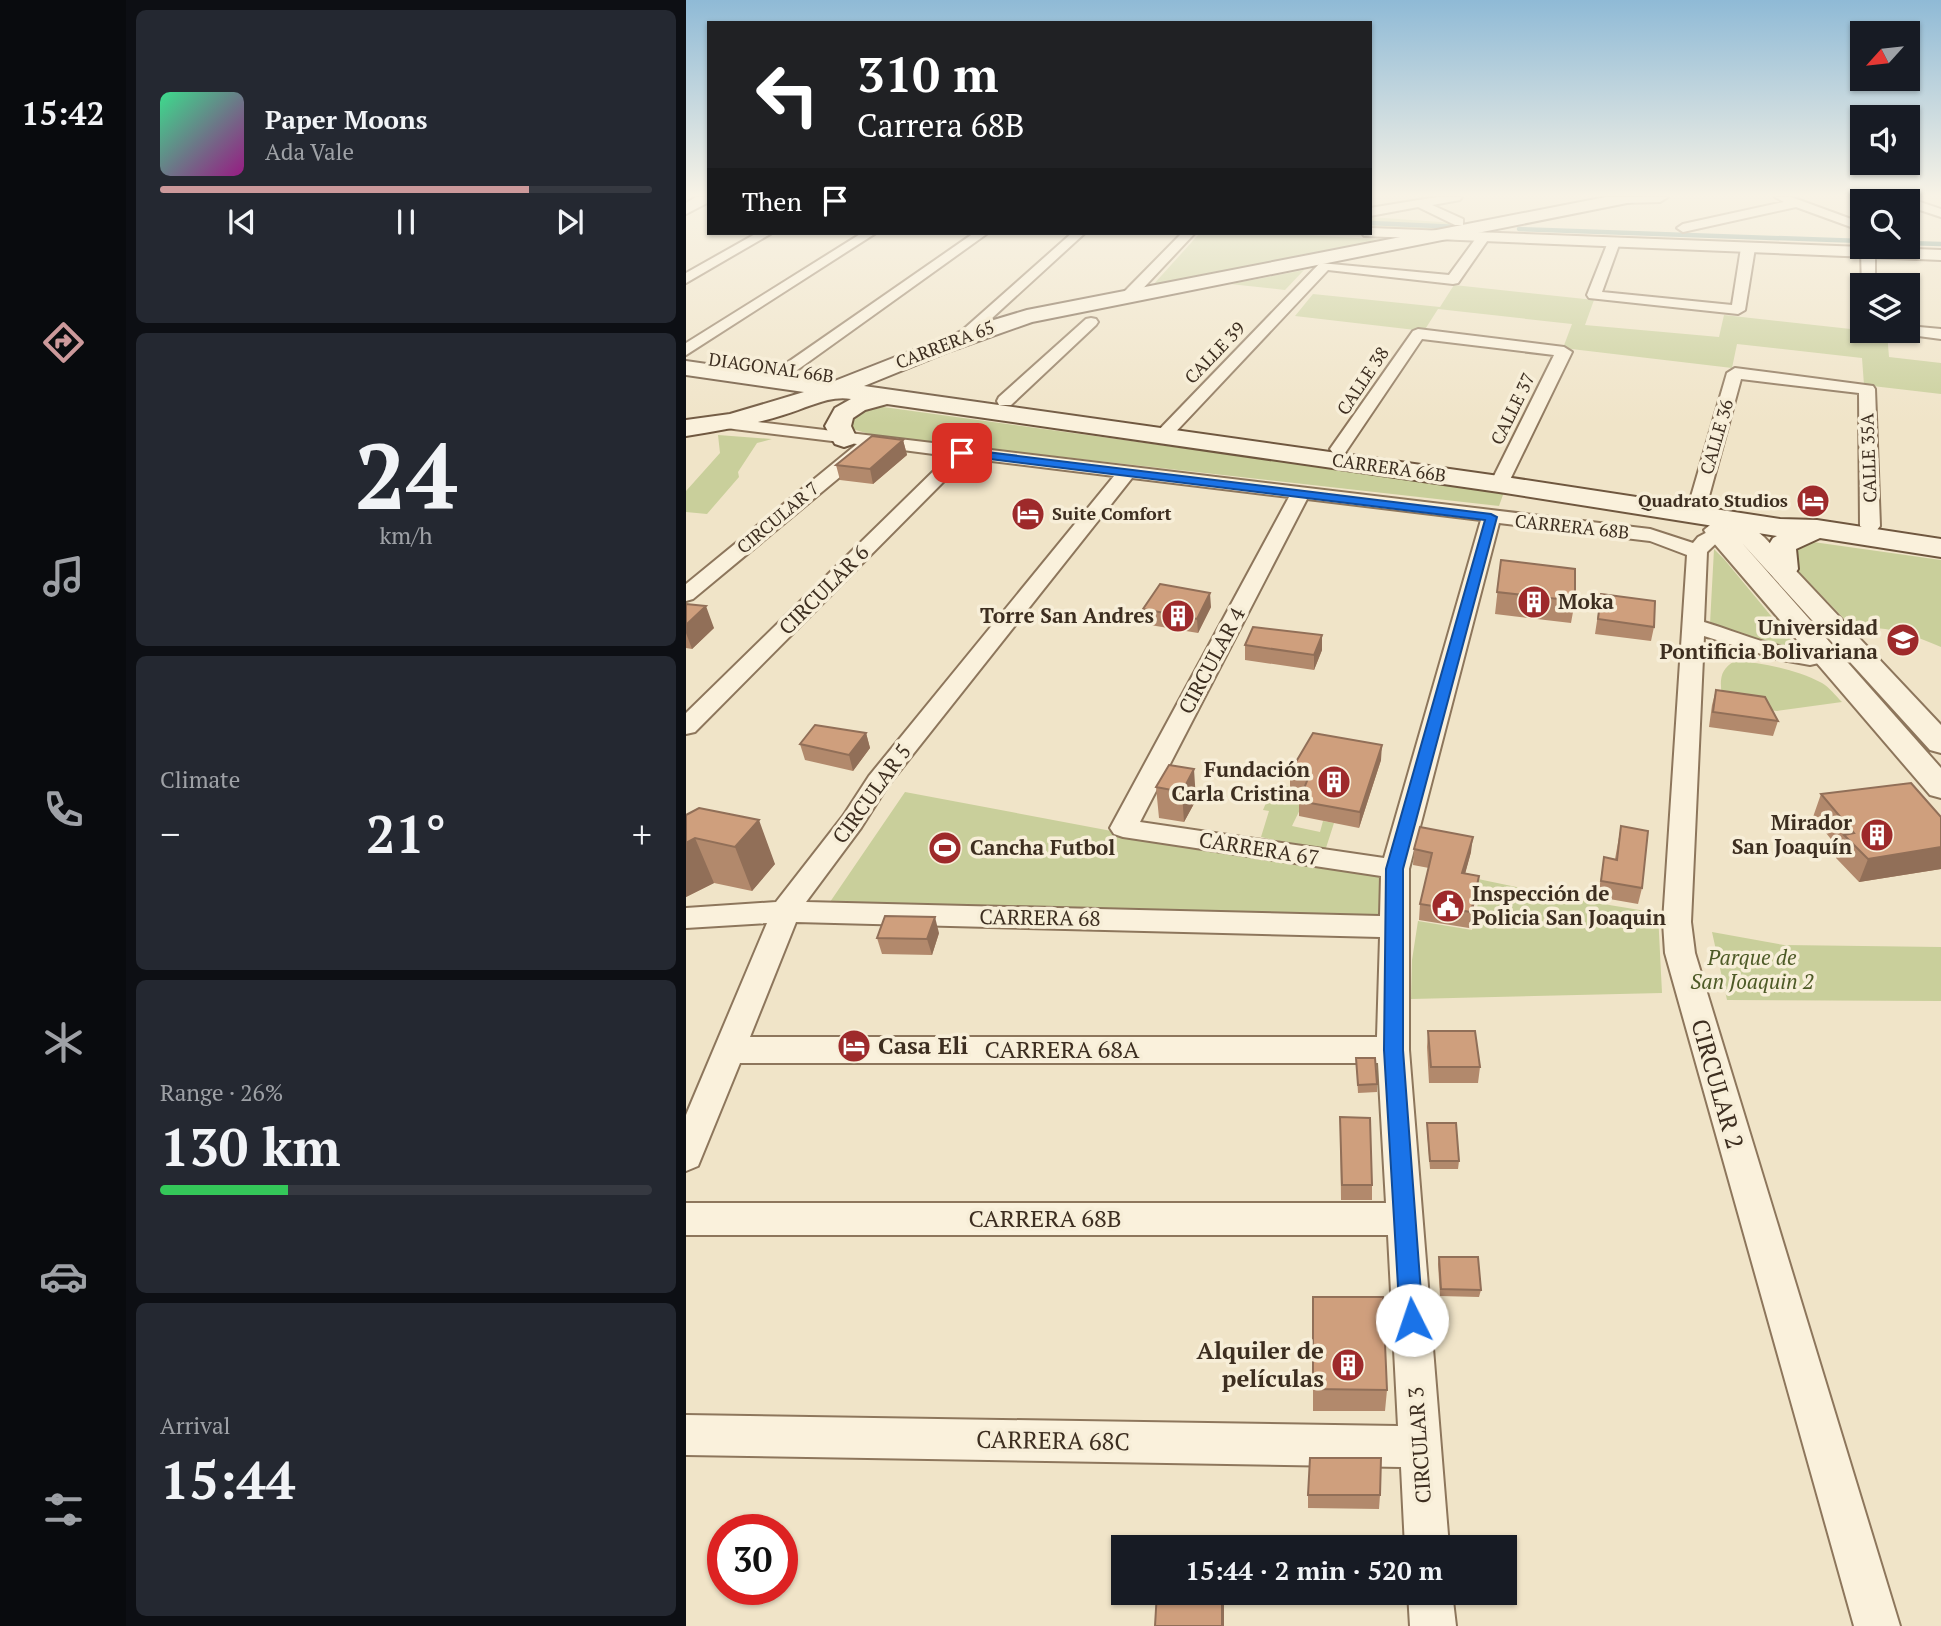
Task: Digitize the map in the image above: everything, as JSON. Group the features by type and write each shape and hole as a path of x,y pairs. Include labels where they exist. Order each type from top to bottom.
{"main road":[{"name":"CARRERA 65","path":"686,428 724,423 795,405 962,338 1027,316 1243,273"},
{"name":"DIAGONAL 66B","path":"686,353 785,376"},
{"name":"DIAGONAL 66B","path":"686,368 846,384"},
{"path":"785,376 799,396 795,405"},
{"name":"CARRERA 66B","path":"846,384 1005,401 1167,430 1502,478"},
{"name":"CARRERA 66B","path":"846,384 886,397 1339,449 1502,478 1709,525 1817,529 1941,548"},
{"path":"844,439 838,426 842,414 860,404 886,397"},
{"path":"1709,525 1776,511"},
{"name":"CARRERA 66B","path":"1709,525 1776,511 1941,537"},
{"path":"1783,569 1783,544 1817,529"}],"street":[{"path":"686,353 809,273"},
{"path":"785,376 927,273"},
{"path":"962,338 1035,273"},
{"path":"1129,295 1150,273"},
{"name":"CALLE 39","path":"1167,430 1318,273"},
{"path":"1388,273 1453,280 1457,273"},
{"path":"1602,273 1594,295 1738,310 1744,273"},
{"path":"1005,401 1091,322"},
{"path":"1920,332 1941,334"},
{"name":"CALLE 38","path":"1339,449 1418,334 1564,352"},
{"name":"CALLE 37","path":"1502,478 1564,352"},
{"name":"CALLE 36","path":"1709,525 1735,373 1867,389"},
{"name":"CALLE 35A","path":"1867,389 1870,526"},
{"path":"778,431 773,423 776,418 795,405"},
{"name":"CARRERA 68B","path":"724,423 1661,537 1709,525"},
{"name":"CIRCULAR 7","path":"686,595 871,442"},
{"name":"CIRCULAR 6","path":"686,727 962,453"},
{"name":"CIRCULAR 5","path":"686,1156 786,912 878,782 1126,473"},
{"name":"CIRCULAR 4","path":"1124,828 1300,494"},
{"name":"CIRCULAR 3","path":"1426,1535 1393,1050 1395,869 1491,517"},
{"path":"1709,525 1783,569 1941,789"},
{"path":"1709,525 1840,651 1941,743"},
{"name":"CIRCULAR 2","path":"1709,525 1695,626 1677,922 1679,953 1877,1626"},
{"path":"1695,626 1785,654 1810,658 1840,651"},
{"name":"CARRERA 67","path":"1124,828 1395,869"},
{"name":"CARRERA 68","path":"686,918 786,912 1395,927"},
{"name":"CARRERA 68A","path":"730,1050 1393,1050"},
{"name":"CARRERA 68B","path":"686,1219 1405,1219"},
{"name":"CARRERA 68C","path":"686,1435 1420,1447"},
{"path":"1431,1605 1433,1626"}],"green space":[{"path":"1164,273 1220,273 1152,286"},
{"path":"1289,273 1301,273 1285,290 1231,284"},
{"path":"1454,285 1594,300 1585,325 1719,337 1724,315 1850,329 1850,343 1888,343 1889,357 1941,363 1941,394 1864,385 1862,358 1737,344 1732,368 1563,348 1572,324 1438,309 1424,331 1295,316 1313,294 1440,307"},
{"path":"876,406 1504,492 1499,506 876,436 849,428 852,416"},
{"path":"718,435 772,439 757,443 738,472 739,477 707,514 686,512 686,491 720,453"},
{"name":"Universidad Pontificia Bolivariana","path":"1806,541 1941,560 1941,647 1898,632 1853,628 1794,567 1794,547"},
{"path":"1714,549 1724,559 1801,652 1710,624"},
{"path":"1735,661 1768,665 1812,678 1825,685 1842,702 1777,711 1723,704 1722,674"},
{"path":"1281,785 1309,791 1292,826 1320,832 1323,821 1334,823 1325,851 1261,837 1269,811 1263,810 1272,789"},
{"path":"905,792 1122,833 1380,874 1381,922 830,902"},
{"path":"1430,869 1579,900 1658,913 1662,993 1411,999 1412,960 1418,921 1472,930 1481,890 1426,880"},
{"name":"Parque de San Joaquin 2","path":"1712,932 1784,945 1941,947 1941,1001 1727,1000"}],"building":[{"path":"872,436 903,440 870,469 836,465"},
{"path":"1501,560 1575,569 1575,601 1497,592"},
{"path":"1160,584 1210,593 1197,619 1143,609"},
{"path":"1601,594 1655,601 1654,627 1598,619"},
{"path":"686,604 706,606 686,625"},
{"path":"1253,627 1322,635 1314,655 1245,645"},
{"path":"1716,690 1765,697 1778,721 1713,712"},
{"path":"815,725 866,733 849,755 800,744"},
{"path":"1313,733 1382,745 1360,812 1299,801 1309,776 1290,772"},
{"path":"1169,765 1194,769 1182,792 1156,787"},
{"path":"1911,783 1941,817 1941,847 1868,859 1844,835 1854,833 1821,794"},
{"path":"699,808 759,820 735,847 695,838 686,843 686,815"},
{"path":"1621,826 1648,831 1642,888 1601,881 1604,857 1617,860"},
{"path":"1420,827 1473,837 1462,873 1479,876 1471,912 1420,904 1432,853 1414,849"},
{"path":"885,916 935,917 927,939 877,938"},
{"path":"1428,1031 1475,1031 1480,1067 1431,1067"},
{"path":"1356,1058 1375,1058 1377,1084 1358,1085"},
{"path":"1340,1117 1370,1118 1372,1185 1342,1185"},
{"path":"1427,1123 1456,1123 1459,1161 1430,1161"},
{"path":"1439,1257 1478,1257 1481,1290 1441,1289"},
{"name":"Alquiler de películas","path":"1313,1297 1383,1297 1387,1390 1313,1389"},
{"path":"1310,1458 1381,1458 1380,1495 1308,1495"},
{"path":"1156,1605 1222,1605 1222,1626 1155,1626"}],"place":[{"name":"Quadrato Studios","path":"1813,501"},
{"name":"Suite Comfort","path":"1028,514"},
{"name":"Moka","path":"1534,602"},
{"name":"Torre San Andres","path":"1178,616"},
{"name":"Universidad Pontificia Bolivariana","path":"1903,640"},
{"name":"Fundación Carla Cristina","path":"1334,782"},
{"name":"Mirador San Joaquín","path":"1877,835"},
{"name":"Cancha Futbol","path":"945,848"},
{"name":"Inspección de Policia San Joaquin","path":"1448,906"},
{"name":"Casa Eli","path":"854,1046"},
{"name":"Alquiler de películas","path":"1348,1365"}],"route":[{"path":"962,453 1491,517 1395,869 1393,1050 1412,1320"}]}
